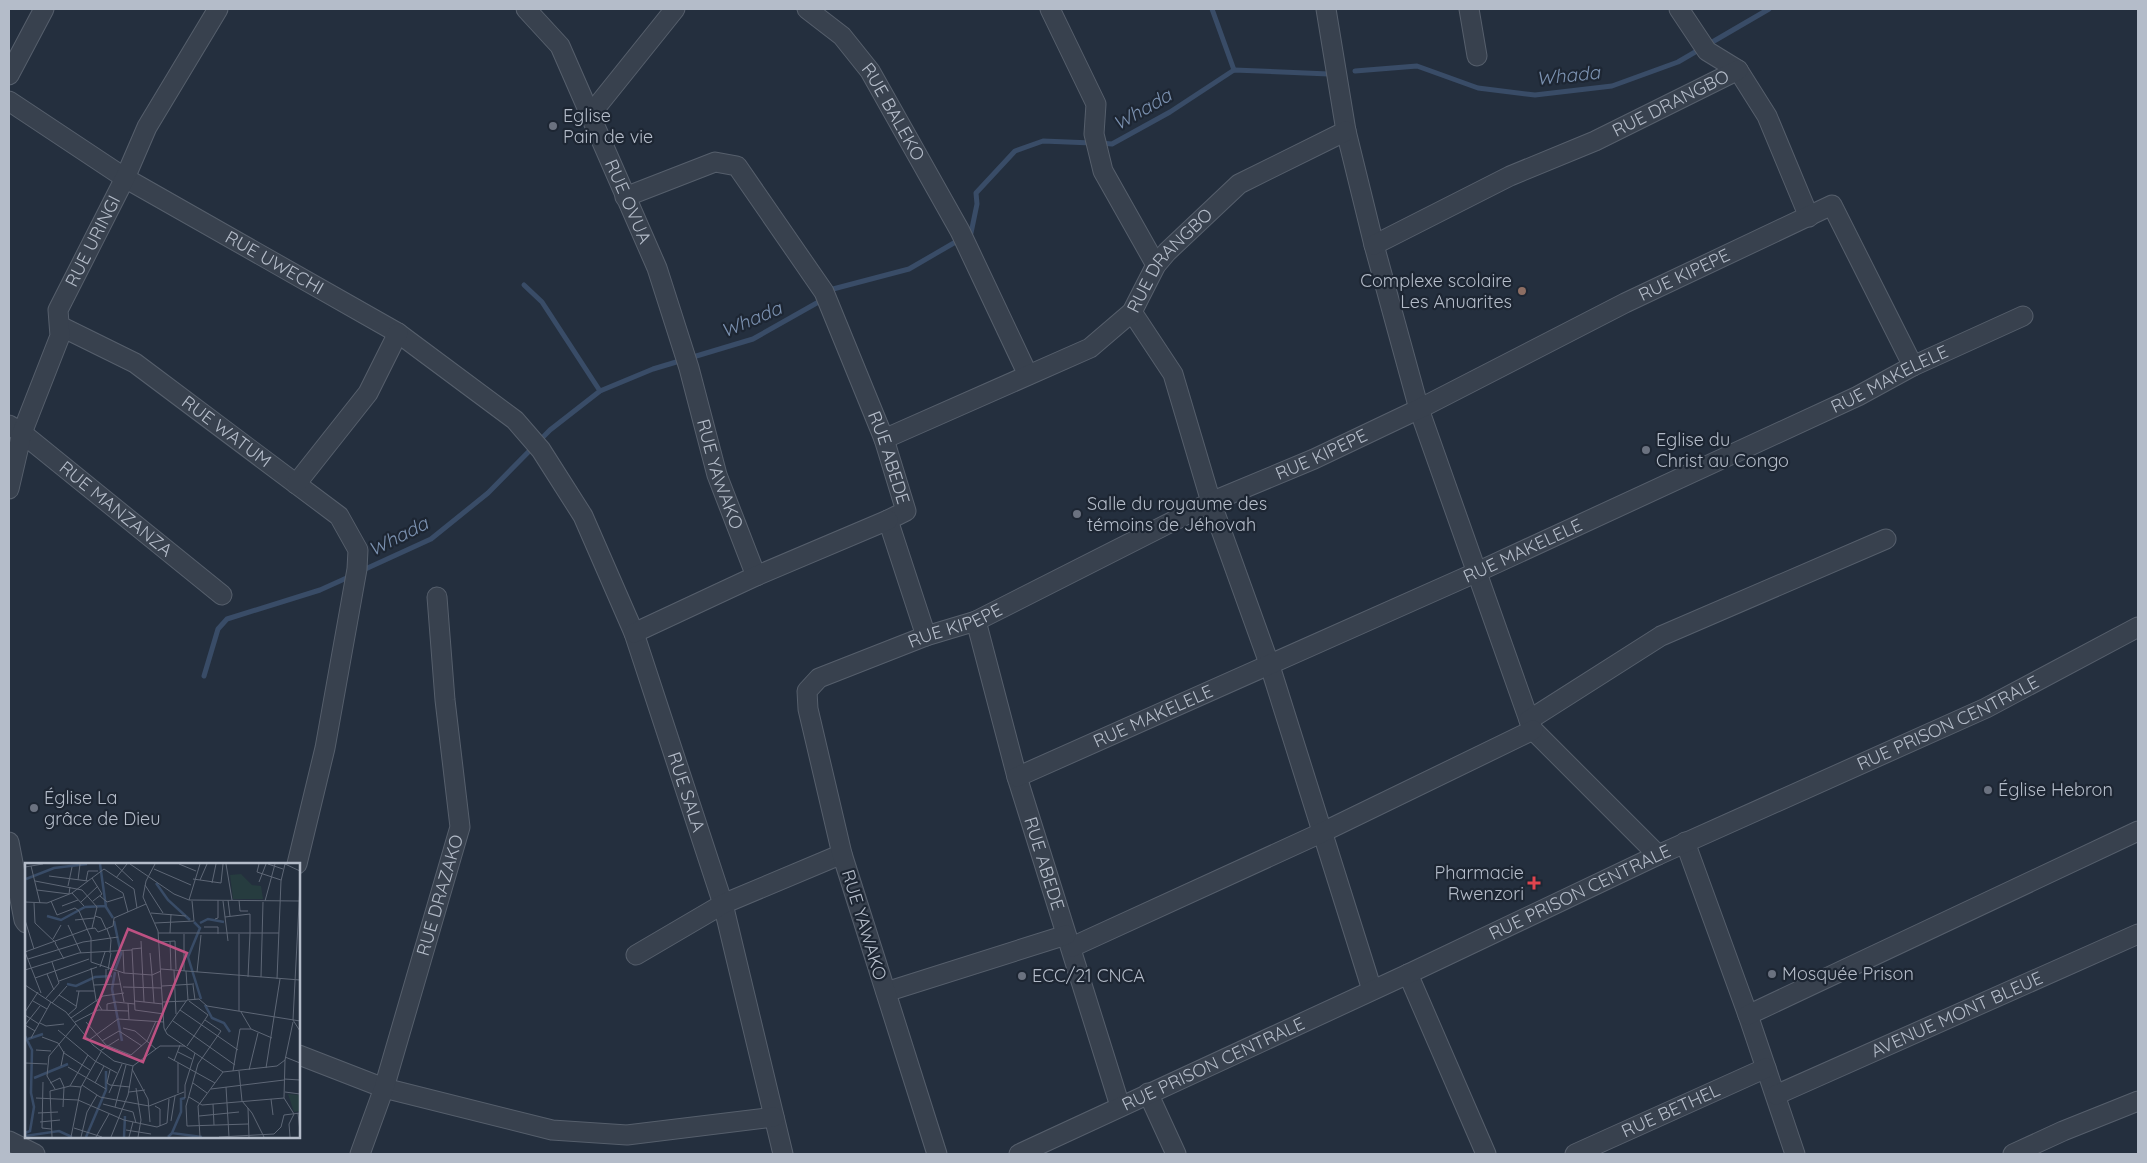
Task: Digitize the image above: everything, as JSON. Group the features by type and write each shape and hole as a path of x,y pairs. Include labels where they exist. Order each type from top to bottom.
{"street":[{"path":"9,75 44,9"},
{"name":"RUE URINGI","path":"9,489 16,429 60,336 58,310 125,178 147,127 218,9"},
{"name":"RUE OVUA","path":"526,9 560,46 624,197 657,268 686,360"},
{"path":"590,115 675,9"},
{"name":"RUE BALEKO","path":"807,9 842,36 870,71 963,238 1028,375"},
{"path":"1050,9 1096,104 1096,142 1103,170 1156,265"},
{"path":"1326,9 1346,131 1374,245 1419,409 1531,725 1658,854"},
{"path":"1469,9 1477,56"},
{"path":"1679,9 1702,45 1738,70 1767,116 1809,217"},
{"name":"RUE DRANGBO","path":"1374,245 1510,176 1599,139 1738,70"},
{"name":"RUE UWECHI","path":"9,101 125,178 398,333 515,420 536,444"},
{"name":"RUE DRANGBO","path":"884,438 1090,348 1132,312 1156,265 1167,252 1239,184 1346,131"},
{"name":"RUE ABEDE","path":"624,197 715,162 737,166 826,296 884,438 906,511 888,520 926,636"},
{"name":"RUE KIPEPE","path":"807,691 819,678 926,636 976,621 1211,502 1314,459 1419,409 1625,303 1832,205 1913,366"},
{"path":"1132,312 1173,374 1211,502 1270,666 1372,990"},
{"name":"RUE MAKELELE","path":"1018,777 1476,573 1858,396 1913,366 2024,316"},
{"name":"RUE WATUM","path":"60,326 135,363 339,516 358,550 326,748 297,863"},
{"path":"296,484 368,393 398,333"},
{"name":"RUE YAWAKO","path":"686,360 717,475 756,576"},
{"name":"RUE MANZANZA","path":"16,429 222,595"},
{"name":"RUE SALA","path":"536,444 583,516 634,633 723,904 783,1154"},
{"path":"634,633 756,576 888,520"},
{"path":"886,992 1069,941 1322,832 1531,725 1661,636 1886,539"},
{"name":"RUE DRAZAKO","path":"360,1154 384,1088 460,827 445,700 437,597"},
{"name":"RUE ABEDE","path":"976,621 1018,777 1120,1106"},
{"name":"RUE PRISON CENTRALE","path":"1019,1154 1408,974 1658,854 1986,708 2138,627"},
{"name":"RUE YAWAKO","path":"807,691 808,709 842,854 937,1154"},
{"path":"1748,1015 2138,831"},
{"path":"9,842 25,922"},
{"path":"1685,842 1776,1095 1794,1154"},
{"path":"636,955 723,904 842,854"},
{"name":"AVENUE MONT BLEUE","path":"1776,1095 2138,934"},
{"path":"1408,974 1486,1154"},
{"path":"300,1055 384,1088 552,1130 627,1135 774,1117"},
{"name":"RUE BETHEL","path":"1575,1154 1766,1068"},
{"path":"1148,1093 1176,1154"},
{"path":"2014,1154 2063,1131 2138,1101"},
{"path":"9,1141 34,1154"}],"waterway":[{"path":"1212,9 1234,70"},
{"name":"Whada","path":"1355,71 1417,66 1478,88 1535,95 1612,86 1678,62 1769,9"},
{"name":"Whada","path":"1100,143 1112,144 1170,112 1234,70 1329,74"},
{"name":"Whada","path":"967,235 971,233 977,204 976,193 1015,151 1043,141 1092,143"},
{"name":"Whada","path":"830,292 833,289 909,269 959,240"},
{"path":"524,285 542,302 600,391"},
{"name":"Whada","path":"361,571 431,539 488,493 550,430 600,391 653,369 753,339 822,300"},
{"name":"Whada","path":"204,676 218,629 227,619 320,590 351,576"}],"place":[{"name":"Eglise Pain de vie","path":"553,126"},
{"name":"Complexe scolaire Les Anuarites","path":"1522,291"},
{"name":"Eglise du Christ au Congo","path":"1646,450"},
{"name":"Salle du royaume des témoins de Jéhovah","path":"1077,514"},
{"name":"Église Hebron","path":"1988,790"},
{"name":"Église La grâce de Dieu","path":"34,808"},
{"name":"Pharmacie Rwenzori","path":"1534,883"},
{"name":"Mosquée Prison","path":"1772,974"},
{"name":"ECC/21 CNCA","path":"1022,976"}]}
